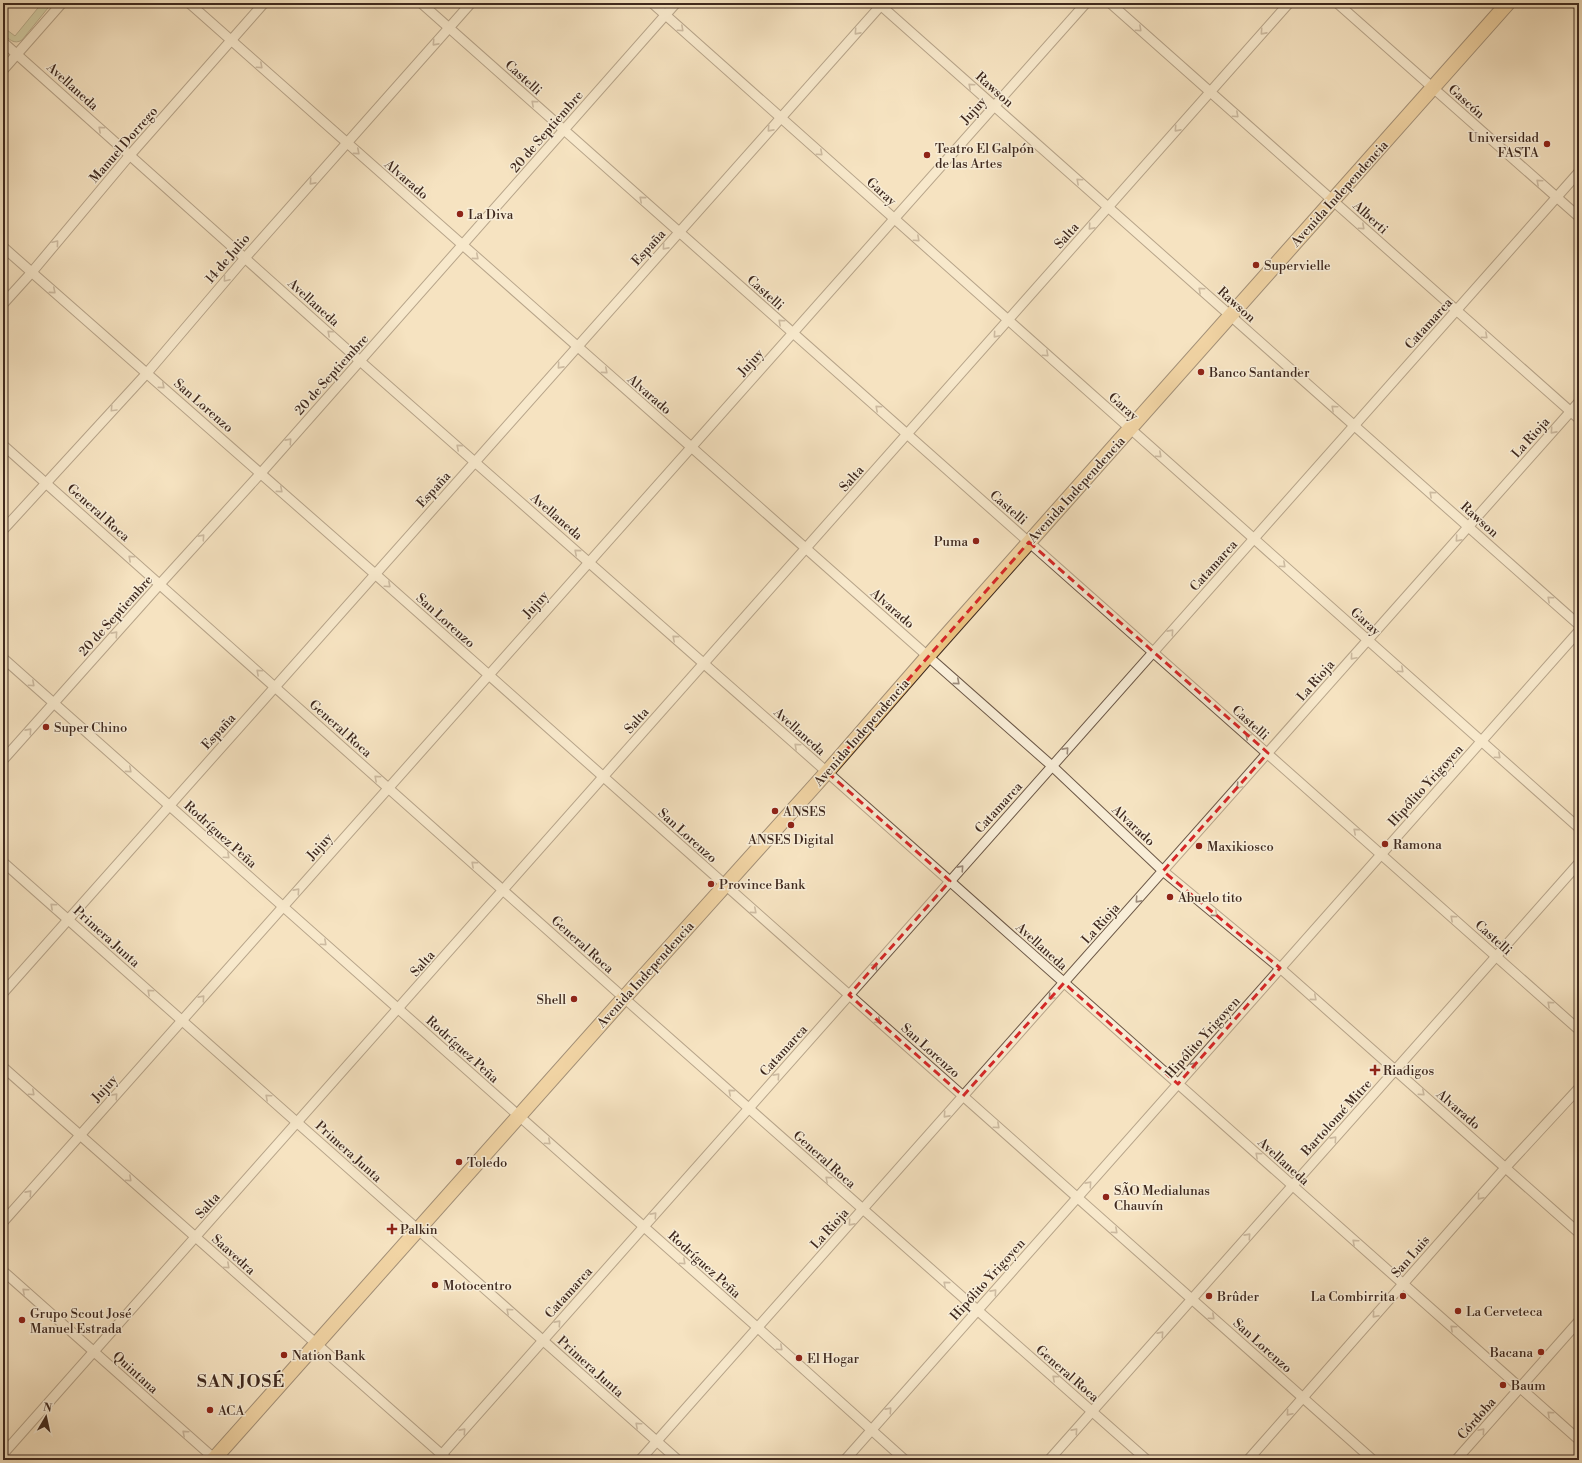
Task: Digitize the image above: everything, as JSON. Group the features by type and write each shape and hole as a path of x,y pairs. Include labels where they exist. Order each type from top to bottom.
{"main road":[{"name":"Avenida Independencia","path":"214,1460 724,885 827,772 928,656 1508,3"}],"street":[{"path":"3,70 62,3"},
{"name":"Alvarado","path":"189,3 1052,766 1164,871 1280,968 1579,1233"},
{"name":"Manuel Dorrego","path":"3,304 32,272 130,155 264,3"},
{"name":"Castelli","path":"421,3 1579,1030"},
{"name":"14 de Julio","path":"3,530 147,373 245,258 470,3"},
{"name":"Garay","path":"652,3 1579,828"},
{"name":"20 de Septiembre","path":"3,760 261,473 676,3"},
{"name":"Jujuy","path":"3,1222 1086,3"},
{"name":"Alberti","path":"1110,3 1579,419"},
{"name":"Salta","path":"3,1454 1289,3"},
{"name":"Gascón","path":"1337,3 1579,218"},
{"path":"1576,3 1579,6"},
{"name":"Rawson","path":"880,4 1579,625"},
{"name":"España","path":"3,993 880,4"},
{"name":"Avellaneda","path":"3,42 360,361 827,772 1579,1440"},
{"name":"Catamarca","path":"442,1458 543,1340 1579,172"},
{"name":"San Lorenzo","path":"3,247 261,473 1373,1460"},
{"name":"La Rioja","path":"640,1460 1579,402"},
{"name":"General Roca","path":"3,445 624,998 1147,1460"},
{"name":"Hipólito Yrigoyen","path":"845,1460 1579,631"},
{"name":"Rodríguez Peña","path":"3,658 644,1226 905,1460"},
{"name":"Primera Junta","path":"3,862 678,1460"},
{"name":"Bartolomé Mitre","path":"1049,1460 1579,863"},
{"name":"Saavedra","path":"3,1067 442,1458"},
{"name":"San Luis","path":"1248,1460 1506,1167 1579,1088"},
{"name":"Quintana","path":"3,1271 214,1460"},
{"name":"Córdoba","path":"1456,1460 1579,1321"}],"highlighted area":[{"path":"1029,542 1268,753 1163,871 1280,968 1178,1084 1064,983 963,1096 849,995 950,881 827,772"}],"green space":[{"path":"42,3 52,3 22,40 14,42 3,34 3,27 15,36"}],"place":[{"name":"Universidad FASTA","path":"1547,144"},
{"name":"Teatro El Galpón de las Artes","path":"927,155"},
{"name":"La Diva","path":"460,214"},
{"name":"Supervielle","path":"1256,265"},
{"name":"Banco Santander","path":"1201,372"},
{"name":"Puma","path":"976,541"},
{"name":"Super Chino","path":"46,727"},
{"name":"ANSES","path":"775,811"},
{"name":"ANSES Digital","path":"791,825"},
{"name":"Ramona","path":"1385,844"},
{"name":"Maxikiosco","path":"1199,846"},
{"name":"Province Bank","path":"711,884"},
{"name":"Abuelo tito","path":"1170,897"},
{"name":"Shell","path":"574,999"},
{"name":"Riadigos","path":"1375,1070"},
{"name":"Toledo","path":"459,1162"},
{"name":"SÃO Medialunas Chauvín","path":"1106,1197"},
{"name":"Palkin","path":"392,1229"},
{"name":"Motocentro","path":"435,1285"},
{"name":"Brûder","path":"1209,1296"},
{"name":"La Combirrita","path":"1403,1296"},
{"name":"La Cerveteca","path":"1458,1311"},
{"name":"Grupo Scout José Manuel Estrada","path":"22,1320"},
{"name":"Bacana","path":"1541,1352"},
{"name":"Nation Bank","path":"284,1355"},
{"name":"El Hogar","path":"799,1358"},
{"name":"Baum","path":"1503,1385"},
{"name":"ACA","path":"210,1410"}],"district":[{"name":"SAN JOSÉ","path":"241,1381"}]}
